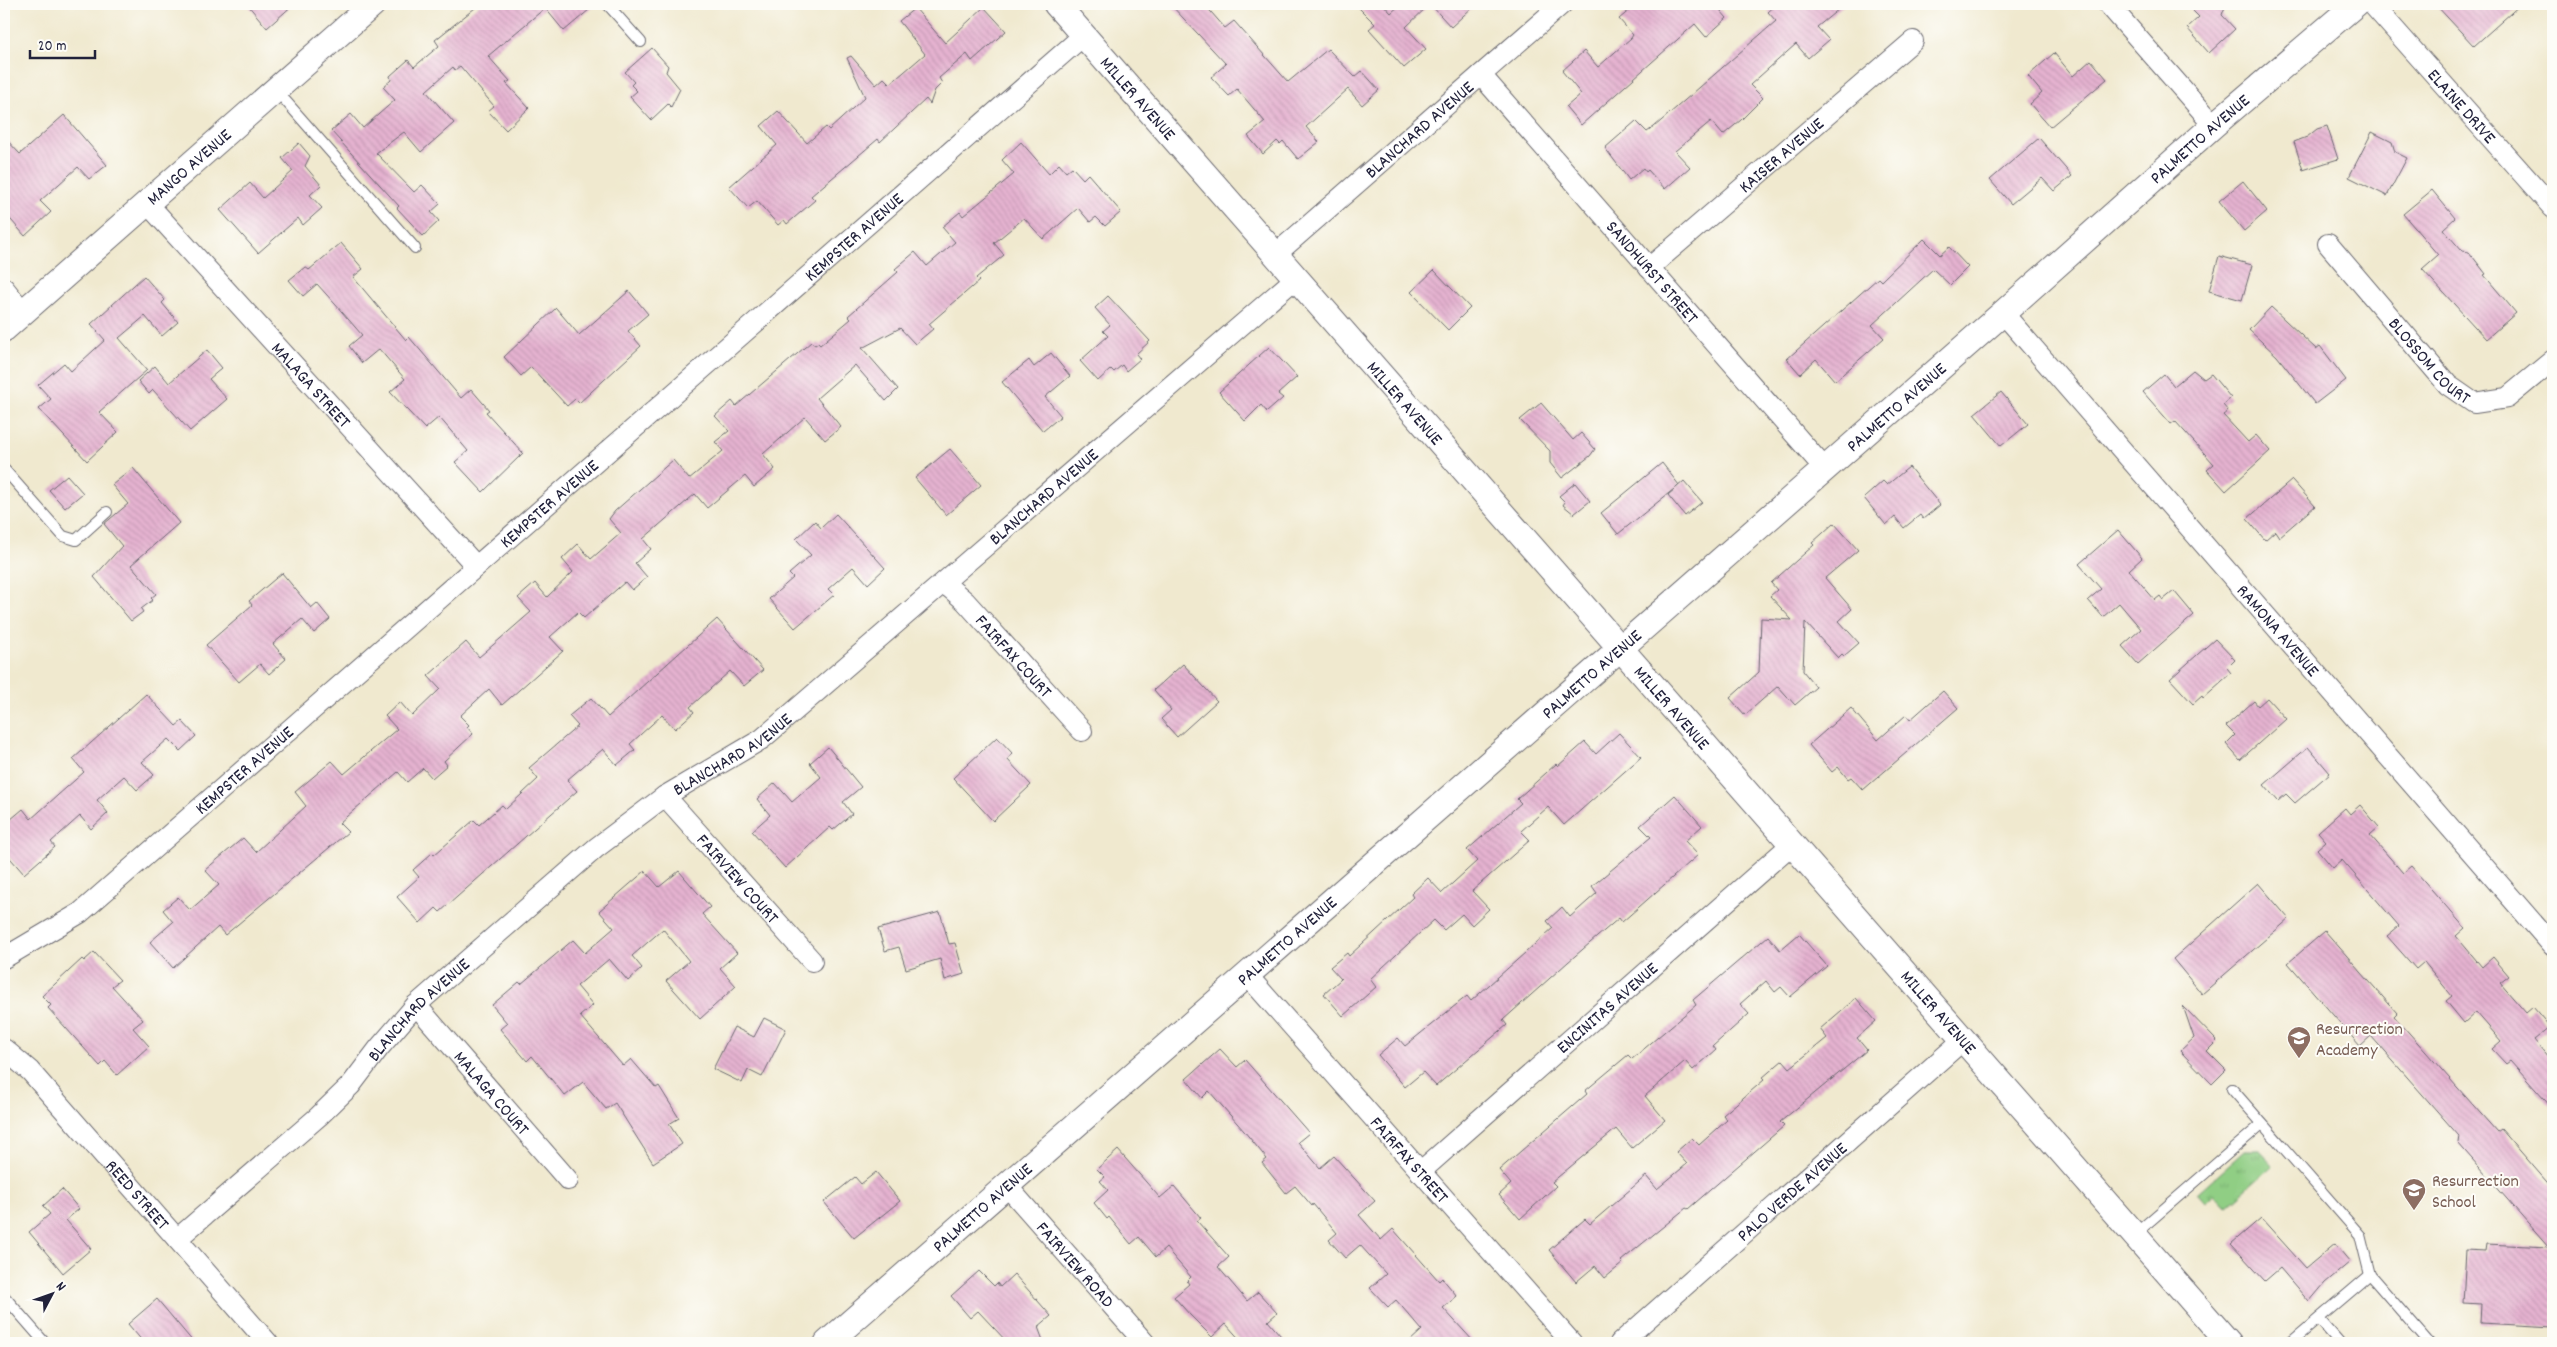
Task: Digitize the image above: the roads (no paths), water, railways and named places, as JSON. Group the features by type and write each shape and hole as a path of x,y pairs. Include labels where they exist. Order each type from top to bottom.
{"street":[{"name":"MANGO AVENUE","path":"4,329 374,4"},
{"name":"BLANCHARD AVENUE","path":"1276,254 1562,4"},
{"path":"2108,4 2214,125"},
{"name":"PALMETTO AVENUE","path":"827,1343 2003,313 2214,125 2356,4"},
{"name":"ELAINE DRIVE","path":"2372,4 2553,208"},
{"name":"MILLER AVENUE","path":"1063,6 1084,35 2229,1343"},
{"name":"KEMPSTER AVENUE","path":"4,958 80,914 1084,35"},
{"name":"KAISER AVENUE","path":"1649,268 1913,41"},
{"name":"SANDHURST STREET","path":"1481,75 1824,469"},
{"name":"MALAGA STREET","path":"147,203 476,566"},
{"name":"BLOSSOM COURT","path":"2328,244 2448,385 2474,403 2507,398 2553,360"},
{"name":"BLANCHARD AVENUE","path":"177,1239 319,1116 351,1085 379,1048 416,1005 596,848 665,796 762,739 1296,278"},
{"path":"4,288 23,312"},
{"name":"RAMONA AVENUE","path":"2003,313 2553,946"},
{"name":"FAIRFAX COURT","path":"944,583 965,602 1082,731"},
{"name":"FAIRVIEW COURT","path":"665,796 812,961"},
{"name":"ENCINITAS AVENUE","path":"1420,1172 1792,844"},
{"name":"FAIRFAX STREET","path":"1247,975 1572,1343"},
{"name":"MALAGA COURT","path":"416,1005 568,1180"},
{"name":"PALO VERDE AVENUE","path":"1620,1343 1964,1040"},
{"name":"REED STREET","path":"4,1049 30,1071 268,1343"},
{"name":"FAIRVIEW ROAD","path":"1007,1186 1145,1343"}],"lane":[{"path":"607,4 641,42"},
{"path":"276,90 415,248"},
{"path":"4,469 63,536 76,540 107,512"},
{"path":"2232,1089 2360,1235 2370,1275 2428,1343"},
{"path":"2134,1235 2262,1124"},
{"path":"2290,1343 2370,1275"},
{"path":"4,1296 45,1343"},
{"path":"2319,1319 2340,1343"}],"place":[{"name":"Resurrection Academy","path":"2299,1059"},
{"name":"Resurrection School","path":"2414,1211"}]}
